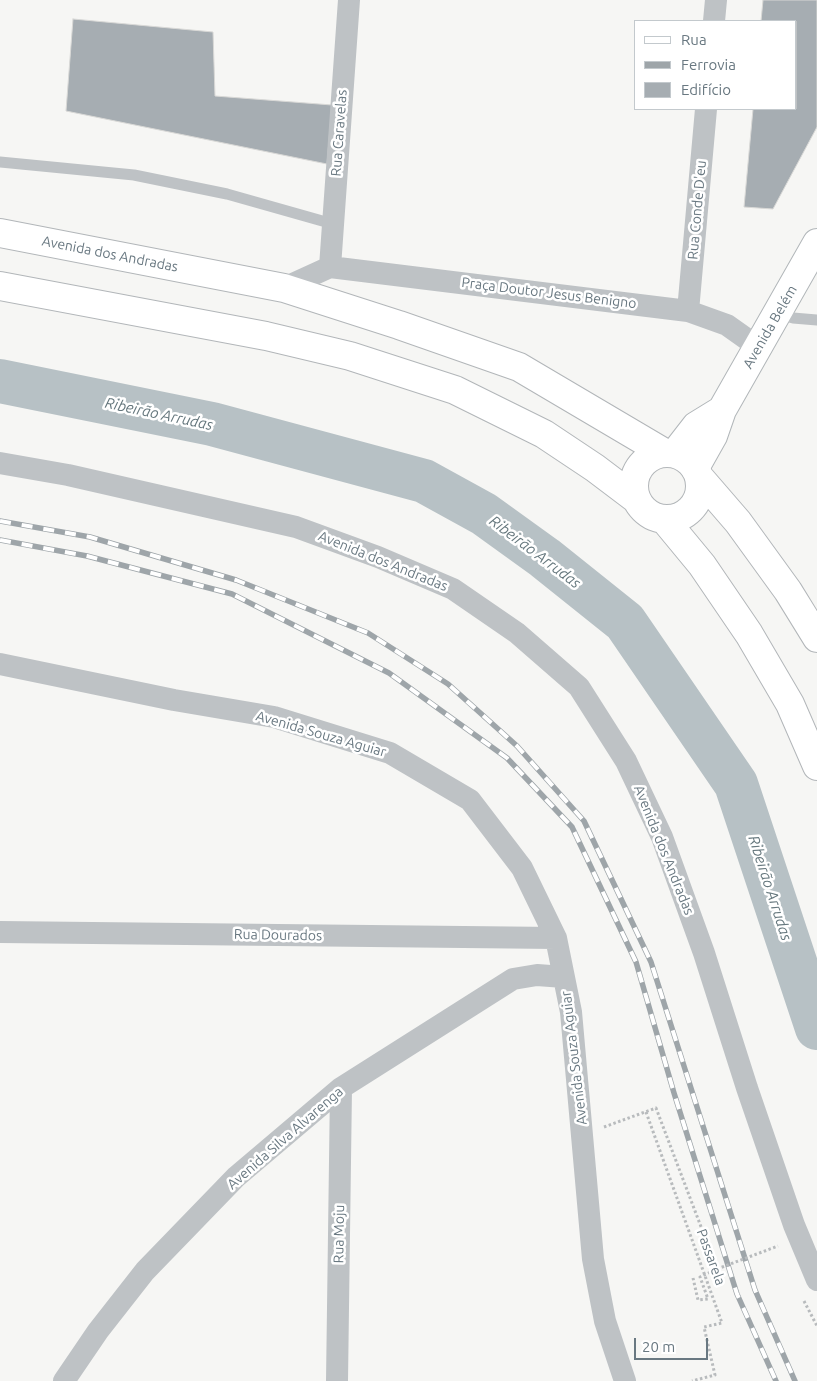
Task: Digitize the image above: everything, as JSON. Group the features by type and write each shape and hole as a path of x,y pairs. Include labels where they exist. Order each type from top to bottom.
{"main road":[{"name":"Avenida dos Andradas","path":"0,233 284,288 399,325 519,367 683,463 738,522 788,591 817,638"},
{"name":"Avenida Belém","path":"683,463 696,426 722,410 817,243"},
{"path":"0,286 266,336 350,356 455,390 544,434 595,468 636,499"},
{"path":"652,455 683,463 700,494 692,508 679,517 664,519 652,516 642,509 633,489 633,479 637,469 644,461 652,455"},
{"path":"664,519 702,565 749,634 790,704 817,766"}],"street":[{"name":"Rua Caravelas","path":"330,267 349,0"},
{"path":"714,20 716,0"},
{"name":"Rua Conde D'eu","path":"688,310 706,110"},
{"path":"284,288 330,267"},
{"name":"Praça Doutor Jesus Benigno","path":"330,267 688,310 727,325 758,347"},
{"name":"Avenida dos Andradas","path":"0,463 68,475 296,527 378,557 453,589 517,633 579,687 626,761 662,838 704,952 747,1088 794,1225 817,1280"},
{"name":"Avenida Souza Aguiar","path":"0,664 174,700 274,717 390,753 470,800 522,868 556,938 571,1012 593,1259 605,1321 625,1381"},
{"name":"Rua Dourados","path":"0,932 556,938"},
{"name":"Avenida Silva Alvarenga","path":"64,1381 98,1331 145,1271 236,1177 341,1088 513,979 537,975 564,977"},
{"name":"Rua Moju","path":"337,1381 341,1088"}],"lane":[{"path":"0,162 134,174 226,194 333,224"},
{"path":"777,314 793,318 817,320"}],"path":[{"name":"Passarela","path":"692,1381 715,1375 704,1327 722,1323 646,1112 656,1108 717,1269 778,1246"},
{"path":"583,1135 646,1112"},
{"path":"692,1278 698,1300 708,1299 700,1277 717,1269"}],"building":[{"path":"763,0 817,0 817,127 773,209 744,207 753,110 797,110 797,20 761,20"},
{"path":"73,19 213,32 215,96 332,105 327,164 66,111"}],"waterway":[{"name":"Ribeirão Arrudas","path":"0,381 212,424 424,481 484,514 545,558 625,622 736,784 817,1028"}],"railway":[{"path":"0,521 90,537 236,580 368,633 448,684 517,746 584,821 651,962 755,1290 795,1381"},
{"path":"0,540 87,556 232,594 389,673 507,758 572,827 636,962 674,1093 737,1294 776,1381"}]}
